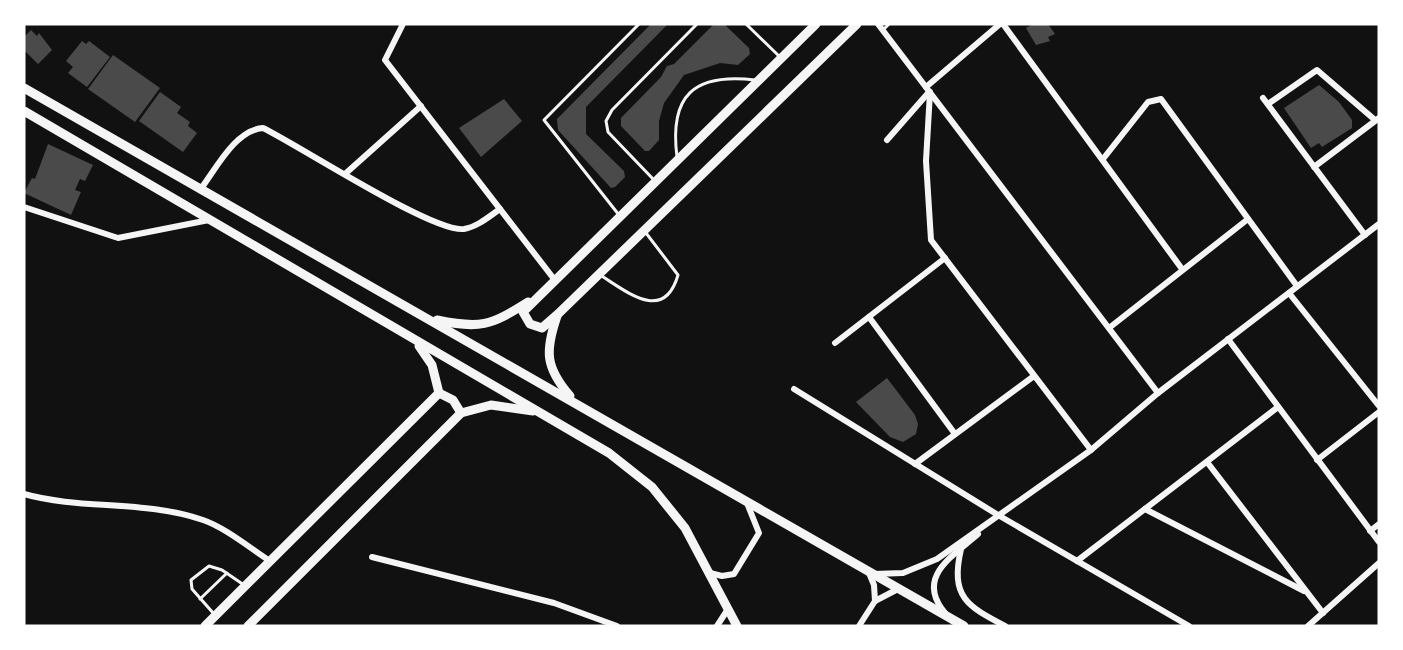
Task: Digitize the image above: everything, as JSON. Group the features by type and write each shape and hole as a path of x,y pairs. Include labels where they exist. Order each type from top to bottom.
{"main road":[{"path":"816,24 523,312 530,324 542,328 558,314 856,24"},
{"path":"25,88 964,626"},
{"path":"24,111 609,453 652,487 686,528 737,625"},
{"path":"428,318 465,326 487,325 540,295"},
{"path":"558,314 548,349 550,366 557,380 576,402"},
{"path":"416,342 432,364 439,393 453,400 461,413"},
{"path":"205,626 439,393"},
{"path":"248,626 461,413 491,405 540,412"}],"street":[{"path":"403,24 385,60 555,279"},
{"path":"887,140 928,89 1002,24 1182,269"},
{"path":"880,27 1158,393"},
{"path":"1314,167 1377,119 1317,70 1265,101 1314,167 1365,235"},
{"path":"928,89 926,161 931,240 1091,450"},
{"path":"1103,159 1148,102 1161,99 1297,286"},
{"path":"345,174 421,105"},
{"path":"200,190 238,140 257,128 263,128 448,228 465,229 500,208"},
{"path":"24,207 118,238 210,220"},
{"path":"1109,328 1248,219"},
{"path":"875,601 871,573 903,573 937,559 1091,450 1158,393 1379,224"},
{"path":"835,343 945,258"},
{"path":"1289,293 1379,406"},
{"path":"869,317 955,434"},
{"path":"1228,339 1379,542"},
{"path":"915,464 1034,376"},
{"path":"794,389 998,515 1189,626"},
{"path":"1077,561 1278,407"},
{"path":"1317,460 1379,412"},
{"path":"1206,462 1323,613"},
{"path":"24,494 44,499 123,504 203,520 270,561"},
{"path":"710,573 722,576 734,574 759,533 754,513 745,499"},
{"path":"1145,509 1307,593"},
{"path":"950,618 935,601 932,589 935,576 998,515"},
{"path":"1370,531 1379,524"},
{"path":"961,549 958,580 962,597 973,609 1005,626"},
{"path":"372,557 554,603 617,626"},
{"path":"1311,625 1379,563"},
{"path":"859,626 875,601 888,592 901,588"},
{"path":"717,626 728,609"}],"lane":[{"path":"620,216 544,120 639,24"},
{"path":"655,181 608,132 606,121 612,110 697,24"},
{"path":"746,24 781,58"},
{"path":"880,27 889,24"},
{"path":"678,159 674,131 676,116 681,104 691,91 710,80 729,77 757,80"},
{"path":"599,274 641,300 650,303 661,299 676,284 678,275 644,230"},
{"path":"216,616 190,587 191,580 209,566 227,573 245,586"},
{"path":"200,599 227,573"}],"building":[{"path":"651,24 668,24 586,107 586,134 624,171 625,177 611,188 558,130 557,119"},
{"path":"714,24 724,24 749,48 750,54 738,65 720,63 684,75 664,103 659,121 659,140 649,151 645,151 621,126 621,118 661,77 667,66 674,64"},
{"path":"1033,24 1048,24 1055,34 1048,37 1050,41 1036,45 1026,28"},
{"path":"31,30 37,36 39,33 52,50 38,64 24,50 24,37"},
{"path":"82,41 86,44 89,41 110,57 87,87 68,73 73,67 66,61"},
{"path":"113,55 160,88 135,122 88,89"},
{"path":"1319,85 1339,102 1352,120 1352,128 1322,147 1319,143 1311,148 1284,108"},
{"path":"160,92 181,107 177,113 190,122 188,126 197,133 183,152 139,121"},
{"path":"504,99 522,121 481,157 459,128"},
{"path":"48,144 93,165 85,181 80,179 75,190 81,192 71,215 24,193 32,178 35,179"},
{"path":"887,378 915,415 918,424 916,434 903,442 890,437 856,402"}]}
